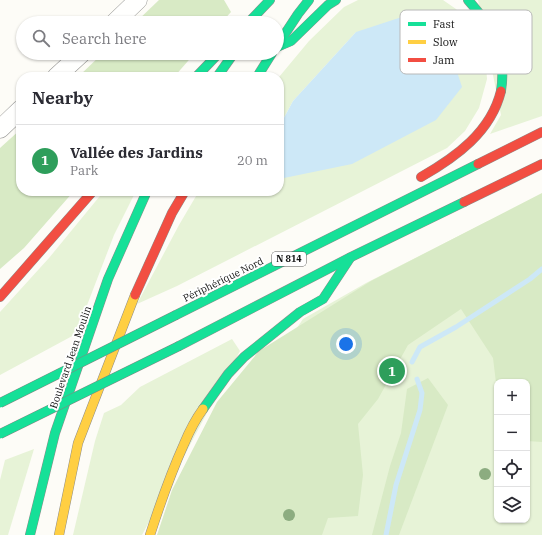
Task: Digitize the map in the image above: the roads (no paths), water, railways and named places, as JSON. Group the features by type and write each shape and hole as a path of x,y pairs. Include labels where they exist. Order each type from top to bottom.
{"main road":[{"path":"255,16 271,0"},
{"path":"260,16 271,0"},
{"path":"284,35 309,0"},
{"path":"284,44 291,41 336,0"},
{"path":"468,0 477,10"},
{"path":"201,72 212,60"},
{"path":"221,72 229,60"},
{"path":"260,72 268,60"},
{"path":"402,202 416,180 445,163 468,146 479,135 494,109 500,94 502,74"},
{"name":"Périphérique Nord","path":"0,403 542,132"},
{"name":"N 814","path":"0,434 179,346 350,258 542,164"},
{"path":"0,297 89,196"},
{"name":"Boulevard Jean Moulin","path":"30,535 55,433 108,279 145,196"},
{"path":"59,535 78,443 138,287 172,214 182,196"},
{"path":"150,535 167,483 177,459 199,414 213,394 228,374 244,357 300,312 324,299 350,258"}],"street":[{"path":"121,16 138,0"},
{"path":"61,72 74,60"},
{"path":"0,128 16,114"}],"water":[{"path":"400,18 400,74 458,74 462,87 436,120 352,164 284,178 284,118 293,101 356,32"}],"waterway":[{"path":"412,362 420,347 456,327 530,279 542,269"},
{"path":"386,535 396,485 420,410 422,393 417,379"}],"place":[{"name":"Vallée des Jardins","path":"392,371"}]}
